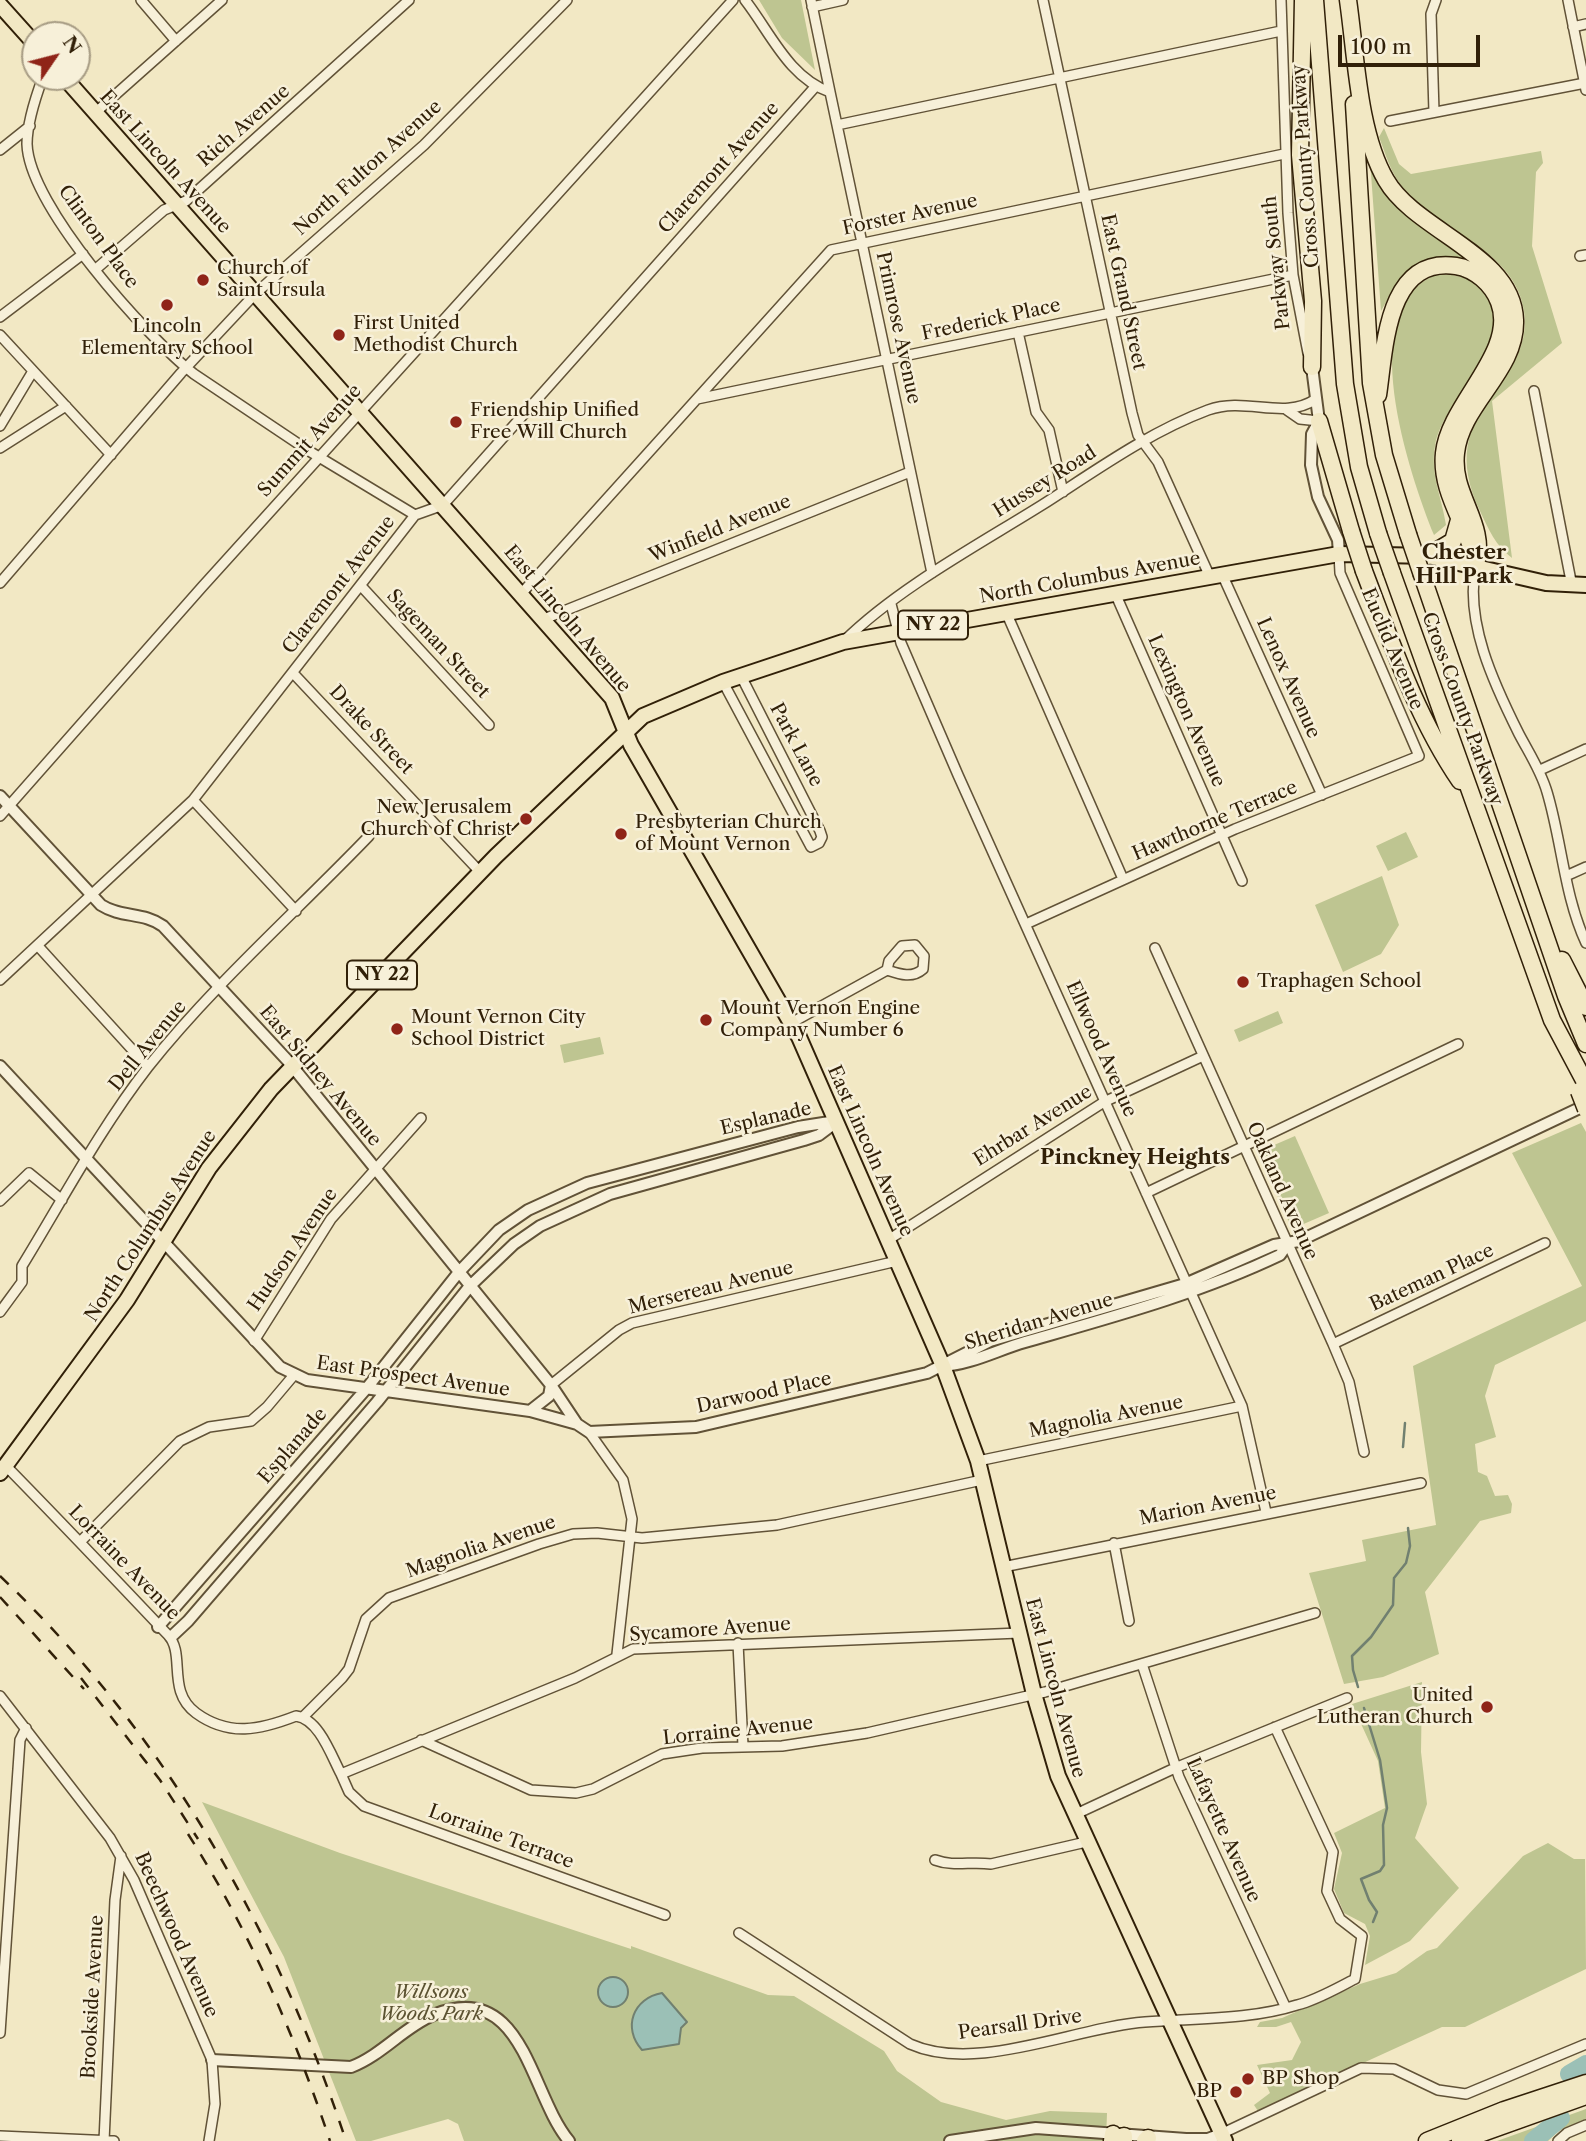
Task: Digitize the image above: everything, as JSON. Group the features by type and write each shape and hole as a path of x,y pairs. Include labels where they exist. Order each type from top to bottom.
{"highway":[{"path":"1303,0 1300,155 1313,301 1312,367"},
{"name":"Cross County Parkway","path":"1315,0 1345,384 1357,459 1378,533 1472,800 1558,1036 1584,1097"},
{"path":"1347,0 1368,131 1387,181 1409,206 1492,271 1513,302 1515,328 1508,354 1465,424 1456,449 1458,483 1480,542 1476,565"},
{"name":"Cross County Parkway","path":"1347,0 1368,357 1375,415 1393,491 1586,1044"},
{"path":"1375,415 1388,327 1402,290 1416,275 1435,267 1452,265 1475,273 1498,300 1502,324 1495,348 1453,422 1445,445 1446,484 1476,565"},
{"path":"1319,421 1351,531 1387,631 1440,752 1472,800"},
{"path":"1428,556 1453,541 1460,520"},
{"path":"1544,926 1586,1007"},
{"path":"1427,2141 1504,2110 1586,2083"},
{"path":"1460,2141 1586,2096"},
{"path":"1479,2141 1509,2122"}],"main road":[{"path":"0,5 21,28"},
{"name":"East Lincoln Avenue","path":"77,91 362,411 612,698 631,745 791,1023 943,1366 978,1461 1049,1751 1086,1842 1223,2137"},
{"name":"North Columbus Avenue","path":"3,1469 127,1300 224,1147 293,1067 480,872 643,716 723,682 843,642 1339,554 1428,556 1546,583 1579,586"}],"street":[{"path":"141,0 176,41"},
{"path":"96,112 222,0"},
{"name":"Rich Avenue","path":"96,269 164,210 186,201 409,0"},
{"name":"North Fulton Avenue","path":"0,583 186,368 257,293 424,145 567,0"},
{"name":"Summit Avenue","path":"0,816 733,0"},
{"path":"745,0 778,49 815,87 830,92"},
{"path":"811,3 843,0"},
{"name":"East Grand Street","path":"1042,0 1138,435 1158,462 1216,576"},
{"name":"Parkway South","path":"1281,0 1284,154 1293,275 1303,338 1312,367 1319,421 1311,442 1312,476 1321,507 1338,540 1339,554"},
{"path":"1434,112 1432,14 1436,0"},
{"path":"1390,121 1585,87 1568,0"},
{"name":"Primrose Avenue","path":"811,3 932,573"},
{"path":"1573,27 1586,24"},
{"path":"837,125 1281,31"},
{"name":"Claremont Avenue","path":"0,980 193,800 362,587 415,515 443,505 815,87"},
{"name":"Clinton Place","path":"39,91 27,145 39,184 83,254 116,295 186,368 319,458 415,515"},
{"path":"0,150 30,126"},
{"name":"Forster Avenue","path":"521,594 831,250 1284,154"},
{"path":"0,317 83,254"},
{"name":"Frederick Place","path":"697,399 1293,275"},
{"path":"1018,332 1036,412 1049,430 1063,492"},
{"path":"0,335 111,455"},
{"path":"0,426 33,371"},
{"path":"1534,391 1579,586"},
{"path":"1287,411 1304,407 1316,398"},
{"name":"Hussey Road","path":"843,642 932,573 1144,441 1218,407 1249,405 1287,411 1300,419 1319,421"},
{"path":"0,448 66,406"},
{"name":"Winfield Avenue","path":"544,619 910,472"},
{"name":"Euclid Avenue","path":"1339,554 1340,573 1419,756"},
{"path":"1476,565 1473,606 1504,704 1540,770 1572,912 1586,943"},
{"name":"Lenox Avenue","path":"1216,576 1322,795"},
{"name":"Sageman Street","path":"362,587 489,724"},
{"name":"Lexington Avenue","path":"1115,593 1242,881"},
{"name":"Ellwood Avenue","path":"891,604 898,632 958,775 1242,1406 1266,1512"},
{"path":"1006,612 1123,879"},
{"name":"Drake Street","path":"293,673 480,872"},
{"name":"Park Lane","path":"723,682 815,845 822,837 820,831 741,676"},
{"path":"1540,770 1586,749"},
{"name":"Hawthorne Terrace","path":"1026,924 1221,835 1419,756"},
{"name":"East Sidney Avenue","path":"0,796 91,895 112,912 151,917 221,987 293,1067 551,1385 577,1424"},
{"path":"193,800 296,911"},
{"name":"Dell Avenue","path":"0,1312 22,1282 22,1265 86,1158 148,1068 221,987 369,836"},
{"path":"1566,876 1586,867"},
{"path":"38,946 148,1068"},
{"name":"Oakland Avenue","path":"1155,948 1349,1382 1364,1452"},
{"path":"791,1023 887,970"},
{"path":"1146,1193 1458,1044"},
{"name":"Ehrbar Avenue","path":"888,1240 1104,1102 1203,1056"},
{"name":"East Prospect Avenue","path":"0,1066 254,1341 293,1375 366,1389 530,1411 577,1424 589,1432 622,1480 632,1519 617,1654"},
{"name":"Sheridan Avenue","path":"943,1366 958,1355 990,1341 1188,1289 1274,1245 1286,1245 1584,1097"},
{"name":"Hudson Avenue","path":"254,1341 324,1229 374,1168 421,1118"},
{"name":"Esplanade","path":"158,1627 366,1389 459,1272 499,1230 566,1191 635,1169 798,1127 836,1121"},
{"name":"Esplanade","path":"171,1637 188,1621 385,1391 470,1286 514,1244 540,1226 586,1203 804,1140 819,1135 836,1121"},
{"path":"0,1201 29,1173 62,1200"},
{"name":"Bateman Place","path":"1333,1344 1545,1243"},
{"name":"Mersereau Avenue","path":"551,1385 619,1330 632,1324 897,1261"},
{"name":"Darwood Place","path":"589,1432 696,1427 858,1391 943,1366"},
{"path":"80,1542 180,1441 209,1427 251,1421 267,1407 293,1375"},
{"path":"530,1411 548,1396 551,1385"},
{"name":"Magnolia Avenue","path":"978,1461 1242,1406"},
{"name":"Lorraine Avenue","path":"3,1469 80,1542 158,1627 171,1637 175,1674 183,1698 192,1710 212,1723 251,1730 303,1717"},
{"name":"Magnolia Avenue","path":"303,1717 349,1669 366,1619 389,1598 573,1534 597,1533 631,1538 777,1525 982,1480"},
{"name":"Marion Avenue","path":"1003,1566 1421,1483"},
{"path":"1114,1543 1129,1621"},
{"name":"Lorraine Avenue","path":"421,1740 531,1790 562,1794 593,1789 662,1754 743,1746 782,1746 867,1733 1034,1694 1315,1613"},
{"name":"Sycamore Avenue","path":"421,1740 575,1678 617,1654 633,1649 1019,1633"},
{"path":"738,1643 743,1746"},
{"name":"Lafayette Avenue","path":"1142,1664 1175,1768 1285,2006"},
{"name":"Beechwood Avenue","path":"0,1696 121,1854 212,2060 215,2104 209,2141"},
{"path":"1074,1815 1175,1768 1347,1698"},
{"path":"303,1717 312,1723 341,1774 421,1740"},
{"name":"Pearsall Drive","path":"739,1933 920,2048 971,2052 1143,2022 1265,2013 1285,2006 1295,2006 1355,1979 1362,1937 1340,1919 1327,1891 1333,1852 1275,1727"},
{"path":"0,2033 9,1865 20,1740 26,1728"},
{"name":"Lorraine Terrace","path":"341,1774 349,1792 364,1806 665,1915"},
{"path":"935,1860 952,1866 975,1861 991,1864 1086,1842"},
{"name":"Brookside Avenue","path":"107,2141 114,1912 121,1854"},
{"path":"0,1859 9,1865"},
{"path":"212,2060 337,2068 369,2060 434,2015 464,2008 478,2009 495,2016 515,2036 555,2122 569,2141"},
{"path":"950,2141 1035,2128 1118,2138 1223,2137 1361,2068 1394,2069 1438,2090 1465,2094 1586,2044"},
{"path":"1558,2141 1586,2125"},
{"path":"0,2136 107,2141"}],"green space":[{"path":"759,0 801,0 815,70 782,38"},
{"path":"1384,128 1399,164 1411,174 1541,151 1543,163 1536,172 1532,246 1562,343 1492,401 1512,558 1497,542 1480,511 1468,475 1468,446 1475,422 1515,360 1523,338 1524,311 1518,290 1507,272 1492,257 1419,204 1399,183 1379,137"},
{"path":"1370,160 1476,264 1442,258 1418,265 1399,283 1381,311"},
{"path":"1438,274 1460,277 1479,286 1489,297 1495,316 1493,334 1486,353 1451,409 1435,446 1435,476 1446,525 1434,535 1412,473 1402,434 1394,394 1392,354 1397,319 1412,292"},
{"path":"1406,832 1418,857 1388,871 1376,846"},
{"path":"1382,876 1399,925 1381,954 1343,972 1315,905"},
{"path":"1278,1011 1283,1023 1239,1042 1234,1030"},
{"path":"600,1037 604,1054 564,1063 560,1045"},
{"path":"1581,1123 1586,1132 1586,1321 1495,1365 1485,1396 1496,1437 1475,1444 1478,1472 1487,1476 1495,1496 1508,1495 1512,1504 1511,1513 1480,1521 1425,1592 1439,1654 1383,1677 1344,1684 1309,1573 1366,1561 1362,1540 1436,1525 1413,1366 1582,1286 1512,1153"},
{"path":"1295,1136 1329,1213 1292,1229 1258,1152"},
{"path":"1422,1682 1421,1752 1427,1804 1415,1838 1459,1888 1410,1941 1365,1965 1370,1936 1365,1924 1344,1913 1334,1889 1342,1853 1334,1833 1385,1808 1378,1761 1352,1704"},
{"name":"Willsons Woods Park","path":"202,1802 340,1853 631,1949 631,1946 768,1995 794,1996 884,2051 897,2071 941,2102 1006,2120 1050,2111 1107,2113 1106,2141 464,2141 458,2124 448,2119 371,2141 356,2141 284,1957"},
{"path":"1548,1843 1574,1859 1585,1859 1586,1969 1465,2027 1442,2027 1258,2111 1254,2105 1270,2093 1257,2065 1292,2060 1301,2042 1291,2022 1276,2027 1257,2027 1260,2022 1282,2018 1360,1984 1396,1973 1427,1951 1437,1948 1523,1856"},
{"path":"1586,2109 1586,2120 1558,2131 1548,2141 1497,2141"}],"water":[{"path":"613,1977 619,1978 627,1986 627,1998 619,2006 613,2007 607,2006 599,1998 598,1992 599,1986 607,1978"},
{"path":"662,1993 687,2022 681,2028 679,2044 642,2050 633,2033 634,2015 644,2001"}],"waterway":[{"path":"1403,1447 1405,1423"},
{"path":"1358,1687 1352,1656 1371,1637 1393,1605 1394,1578 1406,1563 1410,1546 1408,1528"},
{"path":"1364,1708 1380,1760 1387,1808 1383,1825 1384,1865 1380,1871 1361,1879 1377,1912 1373,1922"},
{"path":"1569,2074 1586,2064"},
{"path":"1533,2141 1561,2118"}],"railway":[{"path":"0,1576 59,1636 113,1700 163,1767 208,1837 249,1910 285,1985 318,2062 346,2141"},
{"path":"0,1597 84,1689"},
{"path":"81,1678 160,1780 198,1839"},
{"path":"188,1834 231,1907 268,1983 301,2061 330,2141"}],"place":[{"name":"Church of Saint Ursula","path":"203,280"},
{"name":"Lincoln Elementary School","path":"167,305"},
{"name":"First United Methodist Church","path":"339,335"},
{"name":"Friendship Unified Free Will Church","path":"456,422"},
{"name":"New Jerusalem Church of Christ","path":"526,819"},
{"name":"Presbyterian Church of Mount Vernon","path":"621,834"},
{"name":"Traphagen School","path":"1243,982"},
{"name":"Mount Vernon Engine Company Number 6","path":"706,1020"},
{"name":"Mount Vernon City School District","path":"397,1029"},
{"name":"United Lutheran Church","path":"1487,1707"},
{"name":"BP Shop","path":"1248,2079"},
{"name":"BP","path":"1236,2092"}],"district":[{"name":"Chester Hill Park","path":"1464,565"},
{"name":"Pinckney Heights","path":"1135,1158"}]}
